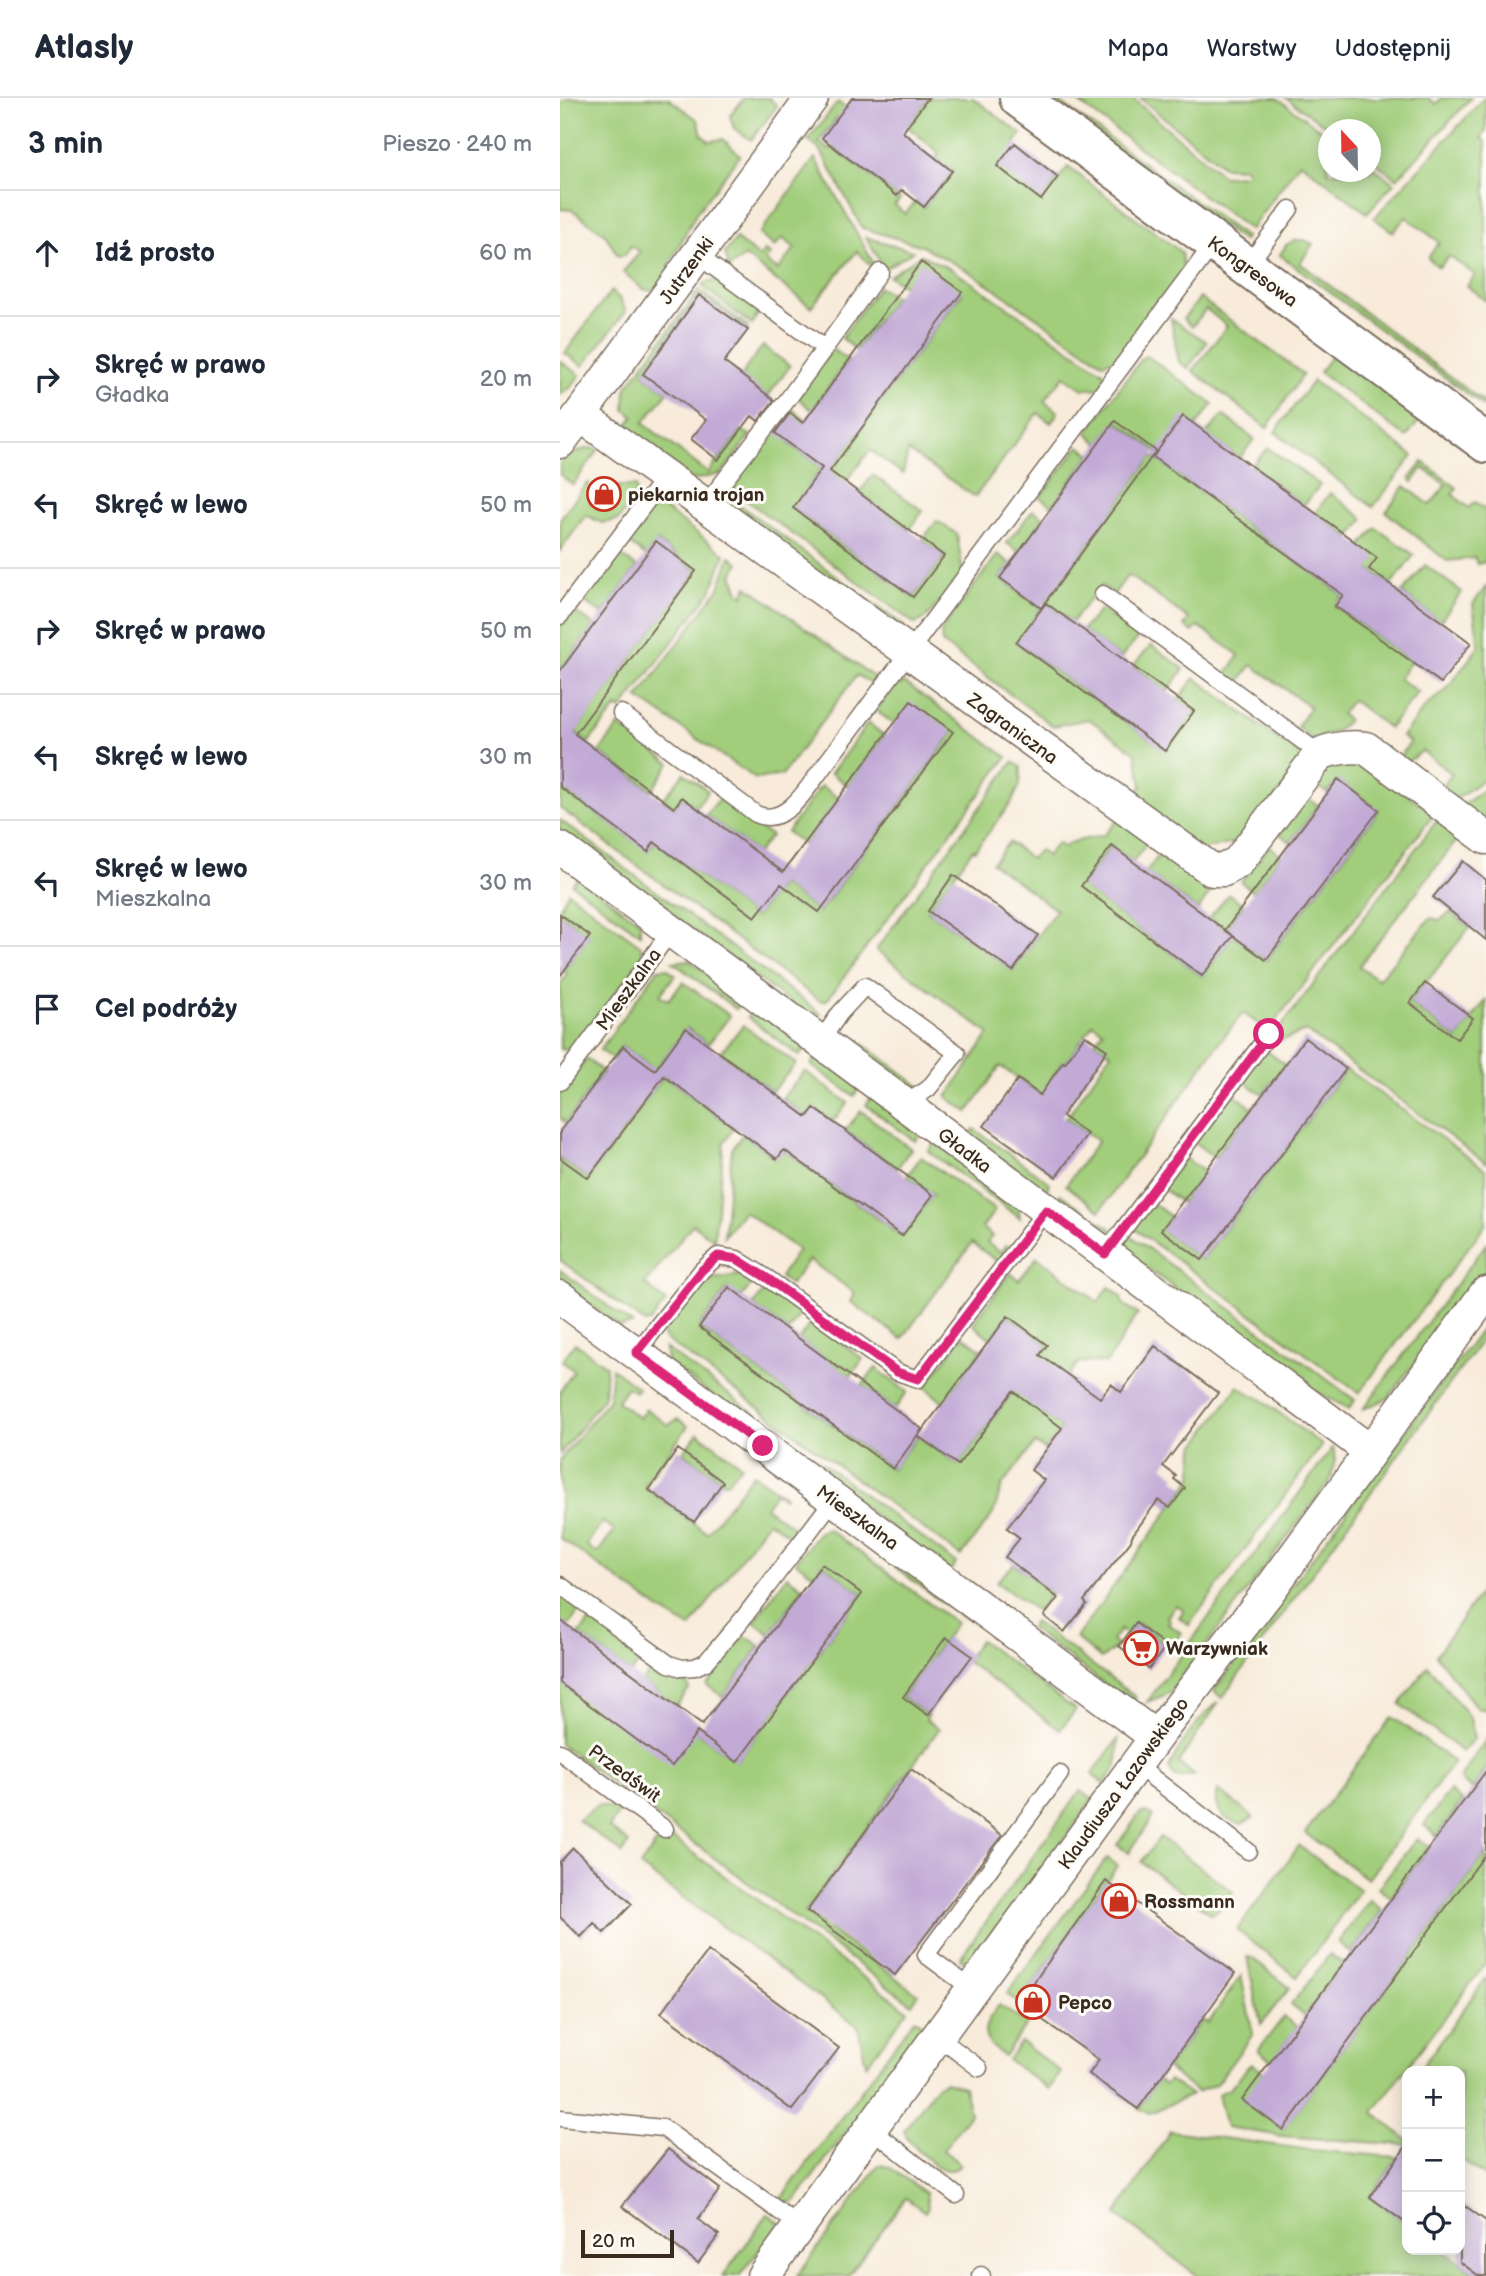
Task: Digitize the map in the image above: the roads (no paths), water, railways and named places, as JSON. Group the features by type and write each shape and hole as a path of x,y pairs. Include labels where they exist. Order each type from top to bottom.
{"street":[{"name":"Jutrzenki","path":"560,442 812,98"},
{"name":"Kongresowa","path":"1023,99 1486,443"},
{"name":"Zagraniczna","path":"580,415 1212,870 1224,870 1238,862 1320,754"},
{"path":"1320,754 1338,749 1366,748 1486,838"},
{"name":"Gładka","path":"560,848 1370,1451"},
{"name":"Klaudiusza Łazowskiego","path":"763,2276 1156,1737 1266,1595 1486,1293"},
{"name":"Mieszkalna","path":"560,1297 1156,1737"}],"lane":[{"path":"1247,267 1290,209"},
{"path":"621,713 756,814 762,817 775,816 798,802 1214,243"},
{"path":"697,255 823,347"},
{"path":"705,505 788,399 823,347 880,272"},
{"path":"560,616 666,477"},
{"path":"1103,594 1320,754"},
{"name":"Mieszkalna","path":"560,1082 671,931"},
{"path":"820,1042 840,1013 865,986 957,1053 928,1089 904,1104"},
{"path":"1105,1254 1269,1034"},
{"path":"636,1353 702,1270 718,1256 737,1259 897,1372 918,1379 1046,1210"},
{"path":"560,1585 669,1664 681,1668 695,1667 706,1662 741,1621 834,1499"},
{"name":"Przedświt","path":"560,1752 665,1829"},
{"path":"1136,1765 1248,1851"},
{"path":"972,1989 926,1955 1060,1774"},
{"path":"938,2037 979,2068"},
{"path":"560,2118 663,2127 800,2226"},
{"path":"870,2129 956,2194"}],"place":[{"name":"piekarnia trojan","path":"604,494"},
{"name":"Warzywniak","path":"1141,1648"},
{"name":"Rossmann","path":"1119,1901"},
{"name":"Pepco","path":"1033,2002"}]}
